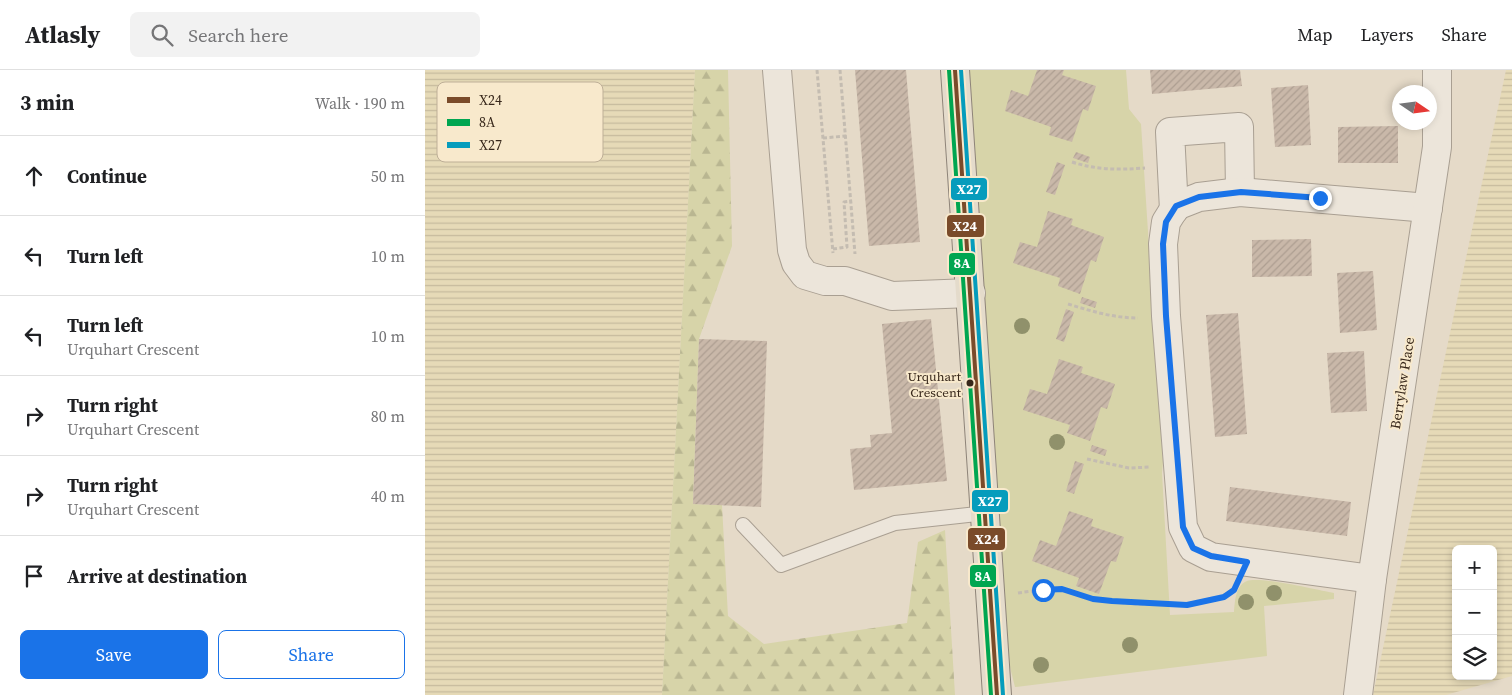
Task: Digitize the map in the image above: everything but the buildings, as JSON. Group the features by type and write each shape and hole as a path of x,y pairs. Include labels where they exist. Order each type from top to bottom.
{"main road":[{"path":"955,70 992,596 997,695"}],"street":[{"path":"777,70 792,250 796,263 805,275 825,281 846,283 892,296 971,292"},
{"name":"Berrylaw Place","path":"1358,695 1372,579 1437,147 1437,70"},
{"path":"1174,210 1170,132 1239,127 1241,192"},
{"path":"1372,579 1211,556 1193,548 1183,527 1177,467 1166,316 1163,244 1166,222 1176,206 1199,197 1241,192 1428,208"}],"lane":[{"path":"743,525 781,565 895,523 986,513"}],"path":[{"path":"817,70 833,248 846,283"},
{"path":"840,70 851,201 846,283"},
{"path":"823,138 846,136"},
{"path":"1072,162 1094,169 1156,168 1173,180"},
{"path":"833,248 847,247 844,202 851,201"},
{"path":"1068,304 1122,318 1166,316"},
{"path":"1087,459 1129,468 1177,467"},
{"path":"992,596 1062,589 1093,599 1187,605 1224,597 1234,590 1247,562"}],"shaded area":[{"path":"425,70 695,70 662,695 425,695"},
{"path":"1506,70 1512,70 1512,676 1446,695 1373,695"}],"green space":[{"path":"695,70 728,70 732,246 699,339 693,504 722,505 728,616 764,644 907,623 918,542 945,530 955,695 662,695"},
{"path":"955,70 1126,70 1129,109 1141,124 1163,462 1162,473 1170,615 1234,612 1238,590 1243,583 1254,580 1264,580 1334,593 1334,599 1264,606 1267,656 1015,687 992,596"}],"transit line":[{"name":"8A","path":"949,70 991,695"},
{"name":"X24","path":"955,70 997,695"},
{"name":"X27","path":"961,70 1003,695"}],"place":[{"name":"Urquhart Crescent","path":"970,383"}],"route":[{"path":"1043,590 1062,589 1093,599 1112,601 1187,605 1224,597 1234,590 1247,562 1211,556 1193,548 1183,527 1166,316 1163,244 1166,222 1176,206 1199,197 1241,192 1320,198"}]}
